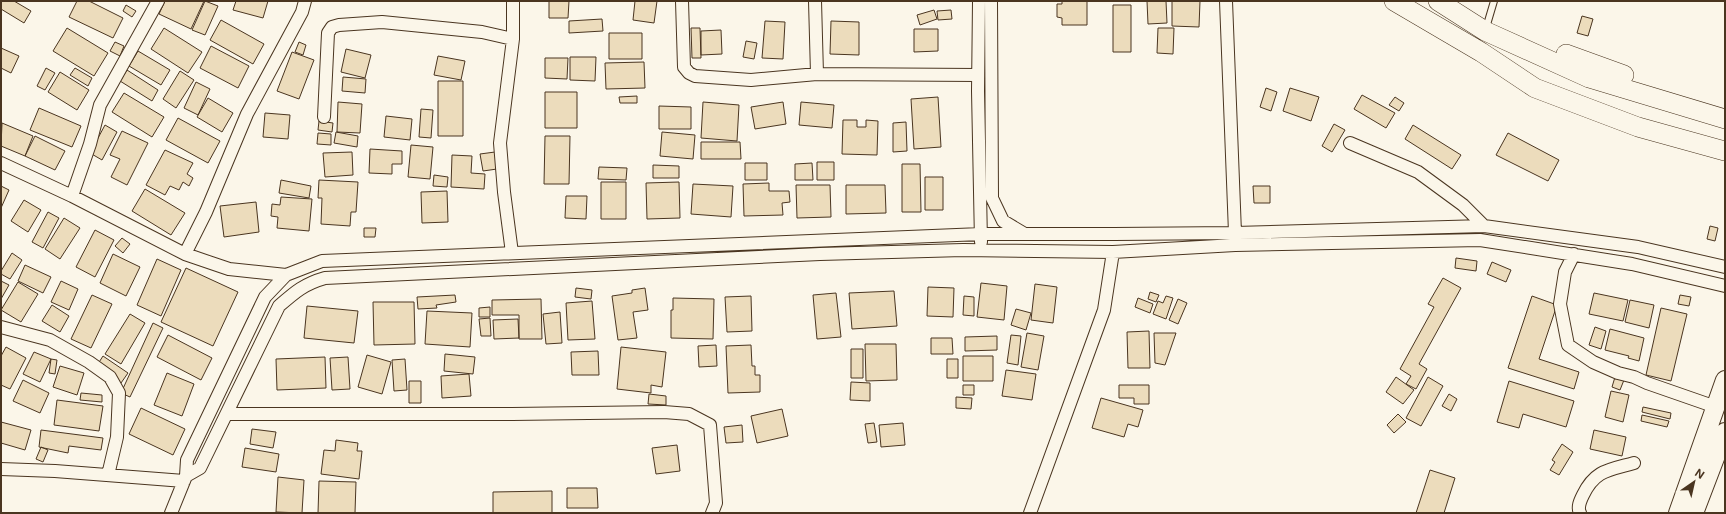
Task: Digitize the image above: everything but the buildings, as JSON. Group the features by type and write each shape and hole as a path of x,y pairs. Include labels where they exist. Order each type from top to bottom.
{"highway":[{"path":"1394,1 1481,52 1535,88 1638,127 1725,151"},
{"path":"1440,1 1485,31 1590,78 1725,119"},
{"path":"1485,31 1501,30 1604,69 1704,103 1725,107"},
{"path":"1481,52 1609,106 1725,140"}],"main road":[{"path":"1678,513 1725,380"},
{"path":"1694,513 1725,432"}],"street":[{"path":"72,196 90,144 100,105 158,1"},
{"path":"185,254 206,212 247,114 302,12 306,1"},
{"path":"512,253 504,192 500,143 513,39 513,1"},
{"path":"682,1 684,67 689,73 695,76 751,80 816,74 978,75"},
{"path":"816,1 816,74"},
{"path":"979,1 978,75 980,250"},
{"path":"991,1 992,198 1003,220 1022,233"},
{"path":"1226,1 1235,232"},
{"path":"324,117 328,33 332,27 339,25 382,22 482,32 513,39"},
{"path":"1350,143 1418,172 1463,205 1484,226"},
{"path":"1,162 72,196 185,254 229,270 286,275"},
{"path":"171,513 185,478 187,460 265,297 286,275 322,261 981,234 1114,234 1484,226 1638,247 1725,267"},
{"path":"1,469 185,478 200,468 228,414 279,306 298,289 311,282 325,278 820,254 980,250 1113,252 1235,245 1480,240 1632,264 1725,286"},
{"path":"1030,513 1104,310 1113,252"},
{"path":"1574,254 1565,272 1560,304 1568,345 1593,362 1618,373 1634,377 1716,407"},
{"path":"1,327 50,340 89,362 110,377 119,393 117,437 108,475"},
{"path":"228,414 512,414 664,412 689,414 710,425 716,502 712,513"},
{"path":"1580,513 1579,503 1586,488 1596,476 1634,463"}],"lane":[{"path":"1485,31 1494,1"}]}
